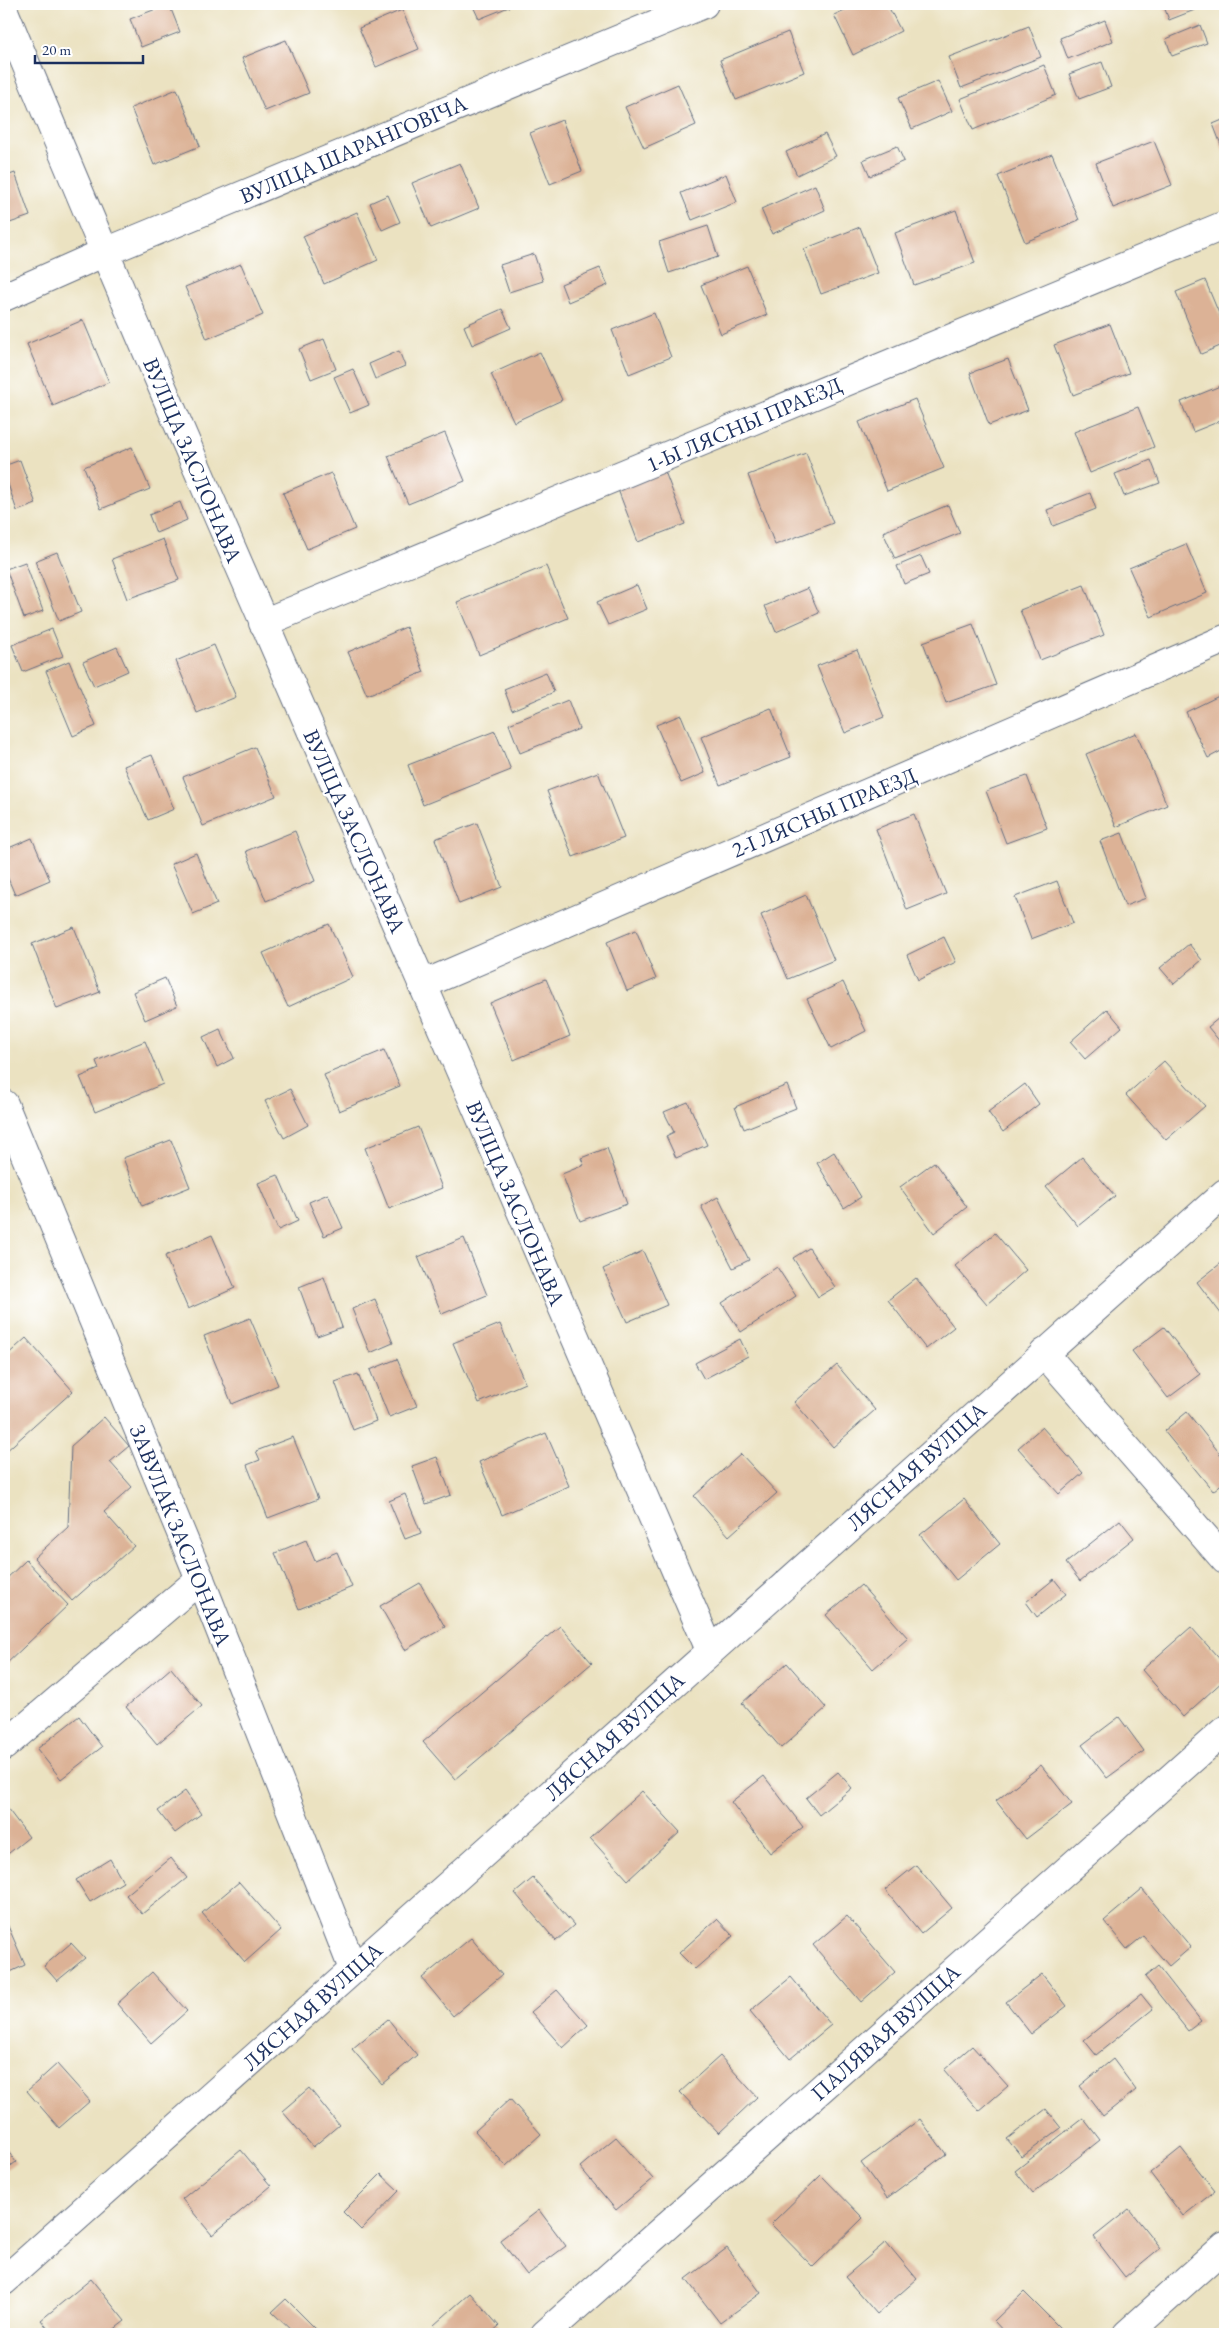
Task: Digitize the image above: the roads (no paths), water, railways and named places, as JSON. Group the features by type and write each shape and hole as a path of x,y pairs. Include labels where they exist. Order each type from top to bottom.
{"street":[{"name":"ВУЛІЦА ШАРАНГОВІЧА","path":"4,297 104,253 704,4"},
{"name":"ВУЛІЦА ЗАСЛОНАВА","path":"4,11 104,253 263,623 710,1650"},
{"name":"1-Ы ЛЯСНЫ ПРАЕЗД","path":"263,623 1225,225"},
{"name":"2-І ЛЯСНЫ ПРАЕЗД","path":"422,985 1225,639"},
{"name":"ЗАВУЛАК ЗАСЛОНАВА","path":"4,1104 200,1579 353,1969"},
{"name":"ЛЯСНАЯ ВУЛІЦА","path":"4,2281 1225,1193"},
{"path":"1044,1353 1225,1560"},
{"path":"4,1746 200,1579"},
{"name":"ПАЛЯВАЯ ВУЛІЦА","path":"544,2334 1225,1730"},
{"path":"1127,2334 1225,2246"}]}
